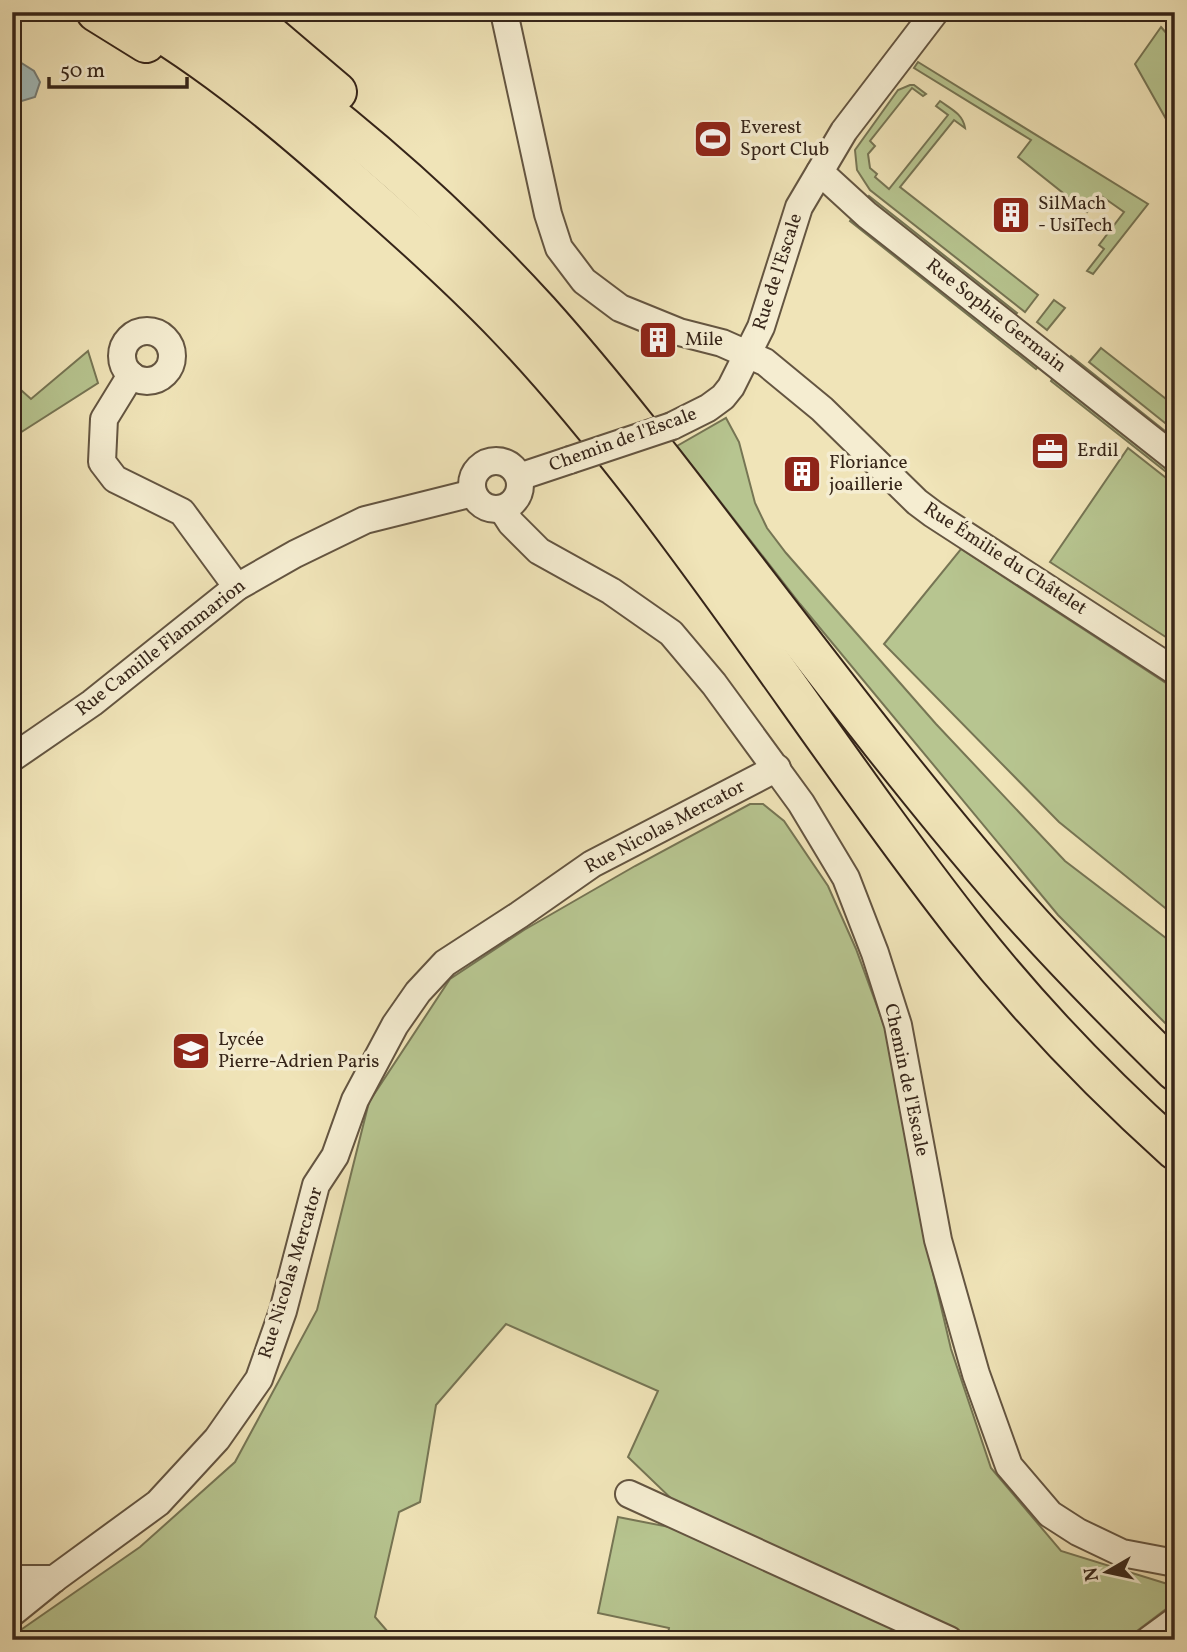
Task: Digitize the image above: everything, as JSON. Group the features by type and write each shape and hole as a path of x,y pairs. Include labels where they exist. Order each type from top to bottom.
{"highway":[{"path":"96,12 279,118"},
{"path":"127,12 223,74 279,118 418,241 496,316 582,412 648,494 841,762 968,931 1075,1055 1175,1150"},
{"path":"190,12 292,86 352,134 478,249 536,308 627,413 860,714 1009,898 1076,972 1175,1071"},
{"path":"243,12 318,73 401,151 478,249"}],"street":[{"name":"Rue Émilie du Châtelet","path":"505,12 548,214 559,248 584,281 620,308 679,332 722,343 765,362 799,389 925,508 1175,671"},
{"name":"Rue de l'Escale","path":"723,397 750,354 761,327 799,206 844,131 935,12"},
{"name":"Rue Sophie Germain","path":"820,172 867,215 1175,458"},
{"path":"131,375 104,419 102,462 115,479 182,512 237,587"},
{"name":"Chemin de l'Escale","path":"519,477 691,419 723,397"},
{"path":"487,462 510,465 519,477 519,493 502,509 488,508 476,499 473,493 476,471 487,462"},
{"name":"Rue Camille Flammarion","path":"15,753 92,703 237,587 295,554 365,520 447,497 473,493"},
{"name":"Chemin de l'Escale","path":"502,509 511,523 538,551 611,591 671,633 714,684 802,803 846,878 875,953 898,1025 938,1240 976,1374 1009,1466 1050,1514 1078,1532 1122,1553 1175,1563"},
{"name":"Rue Nicolas Mercator","path":"12,1613 158,1503 217,1439 259,1379 283,1311 316,1185 335,1156 355,1100 395,1026 418,992 445,963 592,864 776,768"},
{"path":"629,1494 949,1640"},
{"path":"12,1579 54,1579"},
{"path":"1149,1640 1175,1621"}],"green space":[{"path":"1161,27 1175,43 1175,135 1135,64"},
{"path":"918,62 1148,204 1093,274 1087,271 1104,249 1099,245 1124,212 1100,195 1087,212 1018,157 1031,140 914,68"},
{"path":"910,85 926,94 923,96 912,88 870,141 875,146 868,154 870,168 877,174 875,177 889,189 948,115 936,106 940,101 956,112 965,128 954,120 900,187 1038,295 1025,312 870,190 857,170 855,150 898,90"},
{"path":"869,196 1017,313 1013,318 865,201"},
{"path":"853,217 1040,364 1036,369 850,221"},
{"path":"1054,300 1065,308 1047,330 1037,322"},
{"path":"1101,348 1175,406 1175,431 1089,362"},
{"path":"88,351 98,383 12,438 12,382 31,399"},
{"path":"1071,356 1175,439 1175,447 1067,361"},
{"path":"1054,376 1175,472 1175,479 1051,381"},
{"path":"726,418 739,442 755,503 767,528 786,553 936,724 1065,861 1175,945 1175,1033 1058,915 800,604 677,446"},
{"path":"1128,448 1175,485 1175,643 1050,562"},
{"path":"961,549 1175,689 1175,916 1059,822 884,644"},
{"path":"750,804 763,804 784,821 828,886 856,949 885,1028 926,1243 951,1349 991,1468 1061,1551 1174,1586 1170,1606 1125,1640 963,1640 681,1508 628,1457 658,1391 506,1324 436,1405 420,1502 399,1512 375,1617 394,1639 400,1640 12,1640 12,1636 140,1547 235,1462 317,1310 369,1102 450,979 524,930"},
{"path":"618,1517 669,1527 673,1521 937,1640 667,1640 669,1628 598,1613"}],"water":[{"path":"12,57 34,71 40,82 35,97 12,104"}],"place":[{"name":"Everest Sport Club","path":"713,139"},
{"name":"SilMach - UsiTech","path":"1011,215"},
{"name":"Mile","path":"658,340"},
{"name":"Erdil","path":"1050,451"},
{"name":"Floriance joaillerie","path":"802,474"},
{"name":"Lycée Pierre-Adrien Paris","path":"191,1051"}]}
